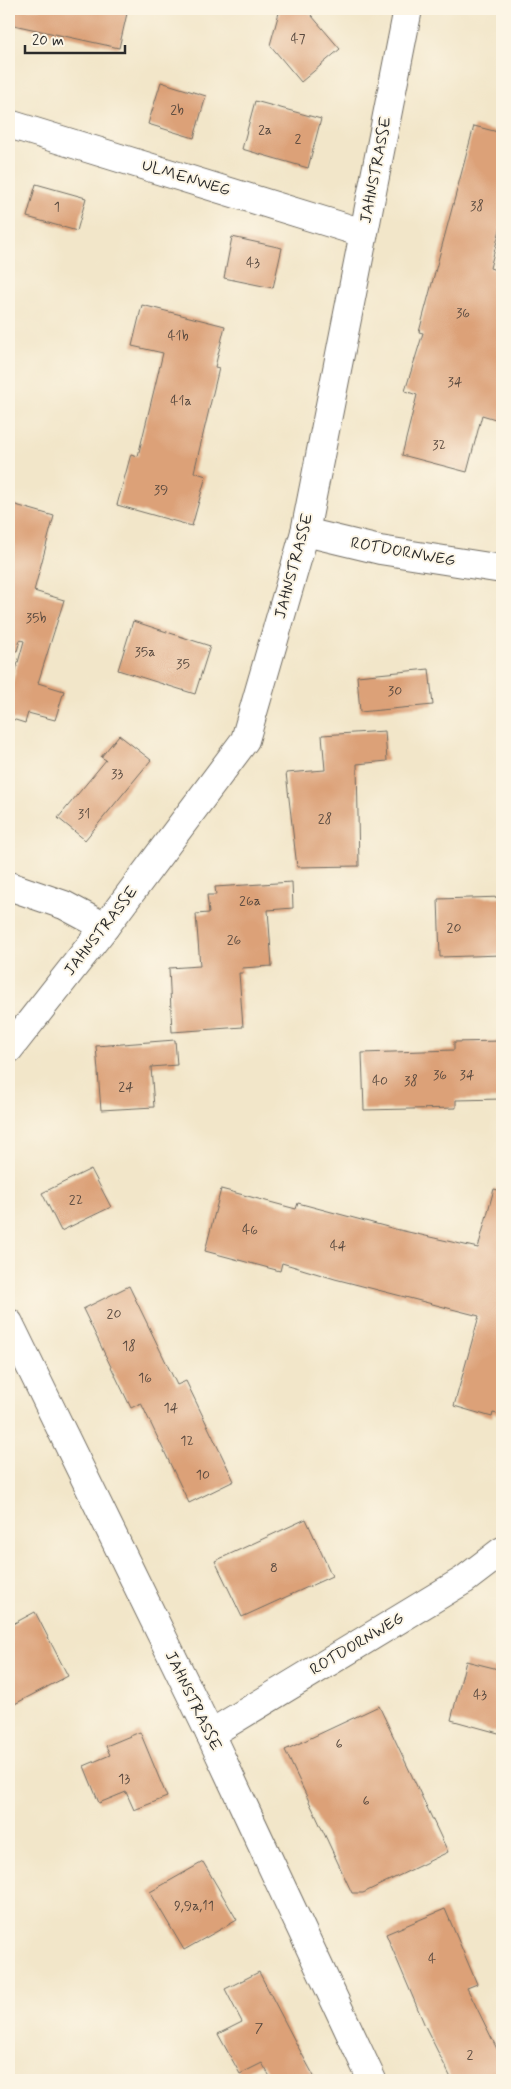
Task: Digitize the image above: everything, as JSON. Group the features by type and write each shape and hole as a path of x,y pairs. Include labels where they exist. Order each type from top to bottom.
{"street":[{"name":"JAHNSTRASSE","path":"9,1049 106,927 245,740 305,532 408,9"},
{"name":"ULMENWEG","path":"9,124 364,233"},
{"name":"ROTDORNWEG","path":"305,532 380,550 502,568"},
{"path":"9,886 64,905 106,927"},
{"name":"JAHNSTRASSE","path":"9,1323 210,1734 372,2080"},
{"name":"ROTDORNWEG","path":"210,1734 464,1580 502,1551"}],"building":[{"path":"9,9 128,9 119,48 9,24"},
{"path":"280,9 306,9 340,49 301,82 270,45"},
{"path":"161,82 206,96 194,138 148,124"},
{"path":"255,101 321,119 308,168 242,149"},
{"path":"474,126 502,133 502,222 490,268 502,272 502,421 482,415 467,472 402,455 417,395 405,391 423,333 419,332"},
{"path":"36,184 86,198 77,231 27,217"},
{"path":"232,237 282,248 273,288 224,278"},
{"path":"142,305 225,326 215,367 219,368 194,472 206,476 192,526 117,505 131,454 138,456 163,353 132,346"},
{"path":"9,503 54,516 34,591 64,600 38,683 64,691 55,720 28,713 25,723 9,718 9,695 24,641 20,640 17,651 9,650"},
{"path":"133,621 210,646 195,694 118,670"},
{"path":"429,669 433,705 360,712 357,676"},
{"path":"385,731 387,761 357,764 359,866 297,867 286,773 325,770 322,735"},
{"path":"119,735 151,760 85,840 58,818 106,760 101,757"},
{"path":"292,882 293,908 268,910 272,966 242,968 243,973 239,973 243,1027 172,1032 169,968 200,966 196,914 209,913 207,895 216,895 215,887"},
{"path":"502,897 502,955 440,957 438,899"},
{"path":"175,1040 177,1065 151,1067 154,1107 101,1110 96,1046"},
{"path":"502,1041 502,1099 456,1100 456,1108 364,1110 362,1053 454,1050 454,1042"},
{"path":"91,1169 111,1207 61,1231 42,1193"},
{"path":"221,1189 296,1209 298,1203 395,1229 478,1248 494,1189 502,1191 502,1415 493,1413 492,1417 454,1406 479,1316 335,1279 282,1263 280,1271 205,1251"},
{"path":"129,1286 177,1385 186,1381 234,1481 189,1503 141,1403 131,1408 83,1309"},
{"path":"306,1519 332,1576 242,1617 215,1561"},
{"path":"35,1612 68,1676 9,1707 9,1626"},
{"path":"466,1661 502,1670 502,1734 451,1720"},
{"path":"379,1706 448,1852 363,1893 352,1893 285,1750"},
{"path":"140,1732 167,1797 134,1810 126,1792 99,1803 84,1766 110,1755 106,1746"},
{"path":"203,1862 237,1920 184,1950 150,1892"},
{"path":"445,1909 477,1984 467,1988 502,2059 502,2080 452,2080 426,2028 386,1934"},
{"path":"259,1972 316,2080 272,2080 262,2063 240,2074 218,2034 242,2022 225,1989"}]}
